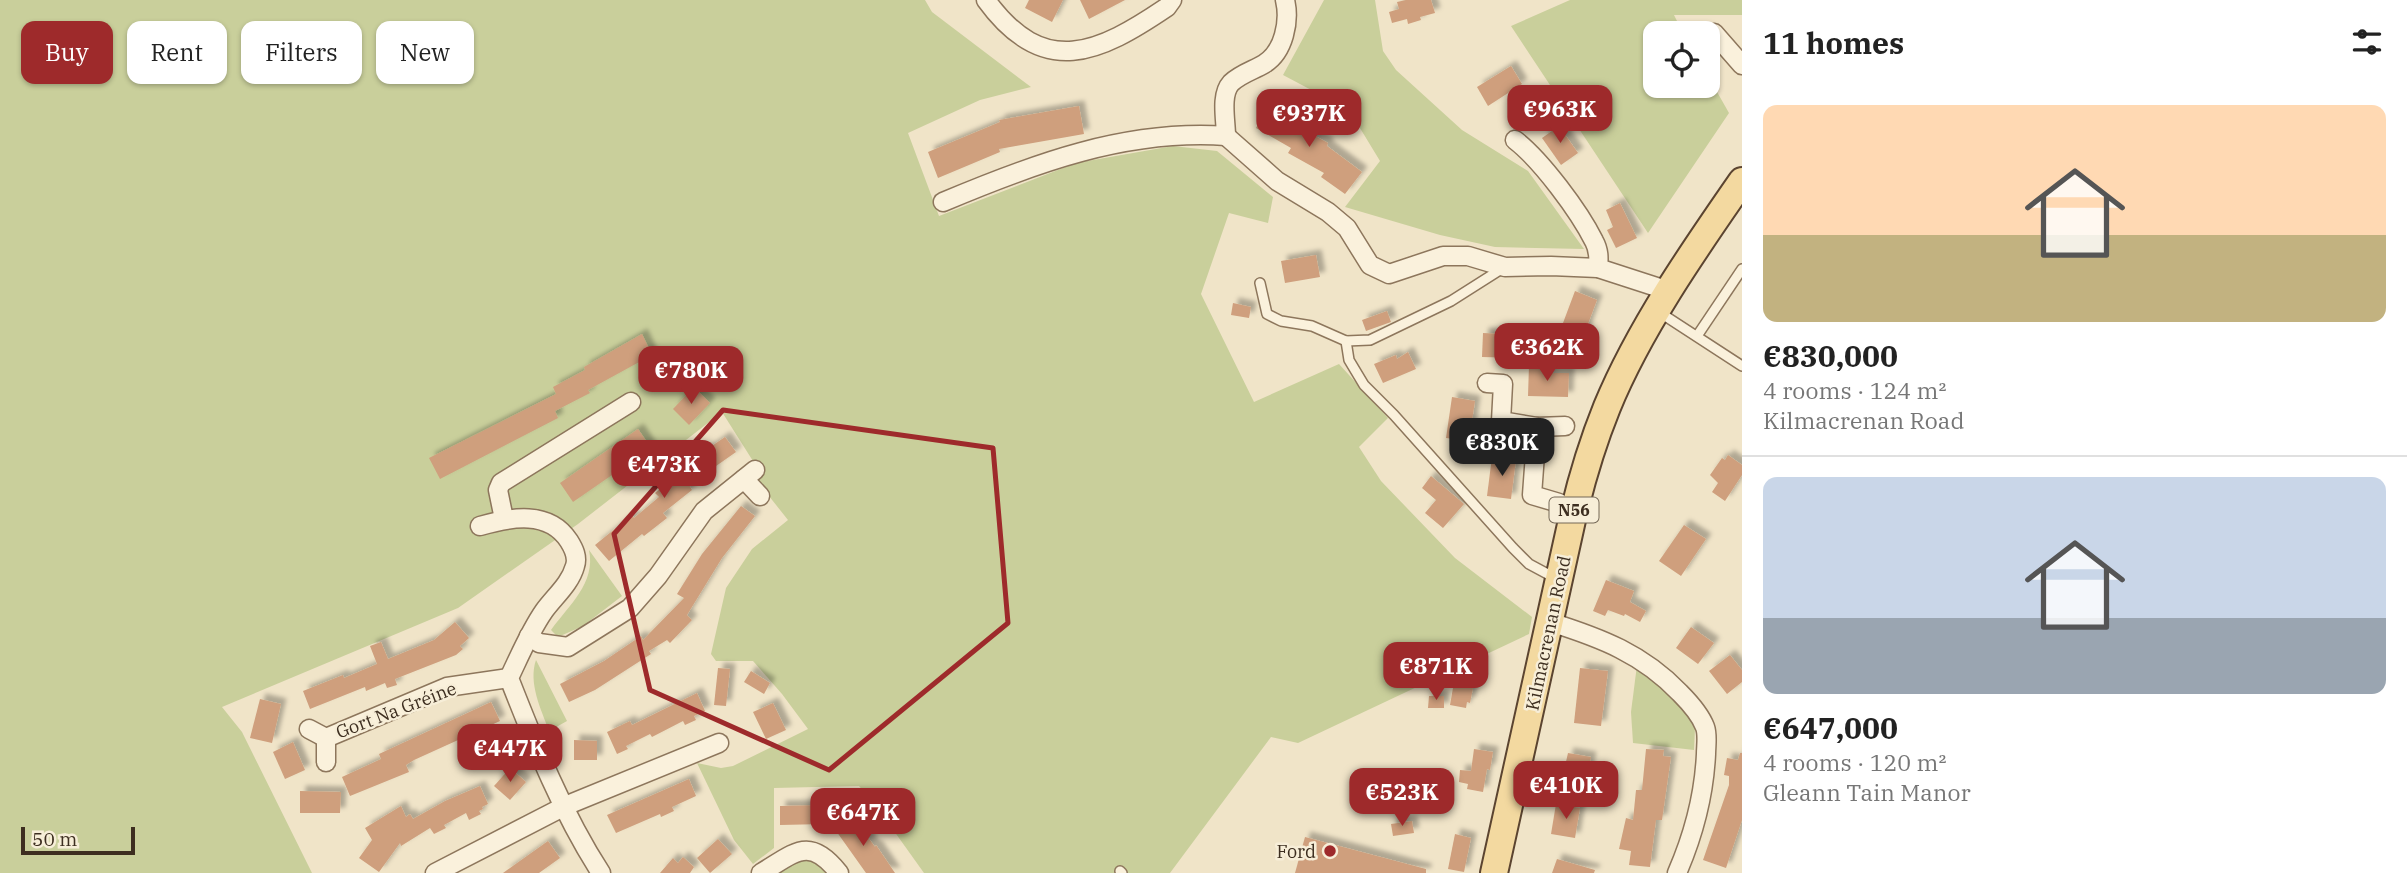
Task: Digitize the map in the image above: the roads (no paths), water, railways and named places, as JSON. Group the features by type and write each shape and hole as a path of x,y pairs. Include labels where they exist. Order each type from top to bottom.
{"main road":[{"name":"Kilmacrenan Road","path":"1494,873 1583,474 1608,404 1663,301 1742,181"}],"street":[{"path":"986,0 1013,32 1042,47 1064,51 1089,49 1113,40 1159,12 1172,0"},
{"path":"1226,136 1226,94 1230,84 1272,59 1284,36 1286,0"},
{"path":"1720,40 1742,65"},
{"path":"943,202 1011,173 1068,154 1156,138 1186,135 1226,136 1277,181 1328,212 1347,228 1370,265 1389,274 1443,256 1468,256 1505,267 1598,268 1663,301"},
{"path":"1515,140 1544,167 1594,241 1599,255 1598,268"},
{"path":"1487,383 1503,384 1501,421 1537,427 1565,426"},
{"path":"504,520 498,490 501,483 631,402"},
{"path":"1537,427 1532,495 1559,503 1572,520"},
{"path":"529,636 539,643 568,647 630,608 658,576 704,511 749,475 760,496"},
{"path":"480,526 504,520 542,519 565,535 574,550 577,563 571,577 529,636 509,678 535,744 582,844 601,873"},
{"path":"1550,621 1640,658 1665,677 1700,716 1706,730 1704,786 1698,816 1677,873"},
{"name":"Gort Na Gréine","path":"326,738 447,687 509,678"},
{"name":"Gort Na Gréine","path":"309,729 326,738"},
{"name":"Gort Na Gréine","path":"326,738 326,762"},
{"path":"435,873 565,806 719,743"},
{"path":"761,873 794,853 812,851 828,859 839,873"}],"lane":[{"path":"1260,283 1267,314 1282,321 1312,326 1346,341 1370,340 1462,295 1505,267"},
{"path":"1697,337 1742,269"},
{"path":"1663,301 1697,337 1742,366"},
{"path":"1346,341 1349,360 1364,385 1513,548 1530,564 1559,580"}],"place":[{"name":"Ford","path":"1330,851"}]}
